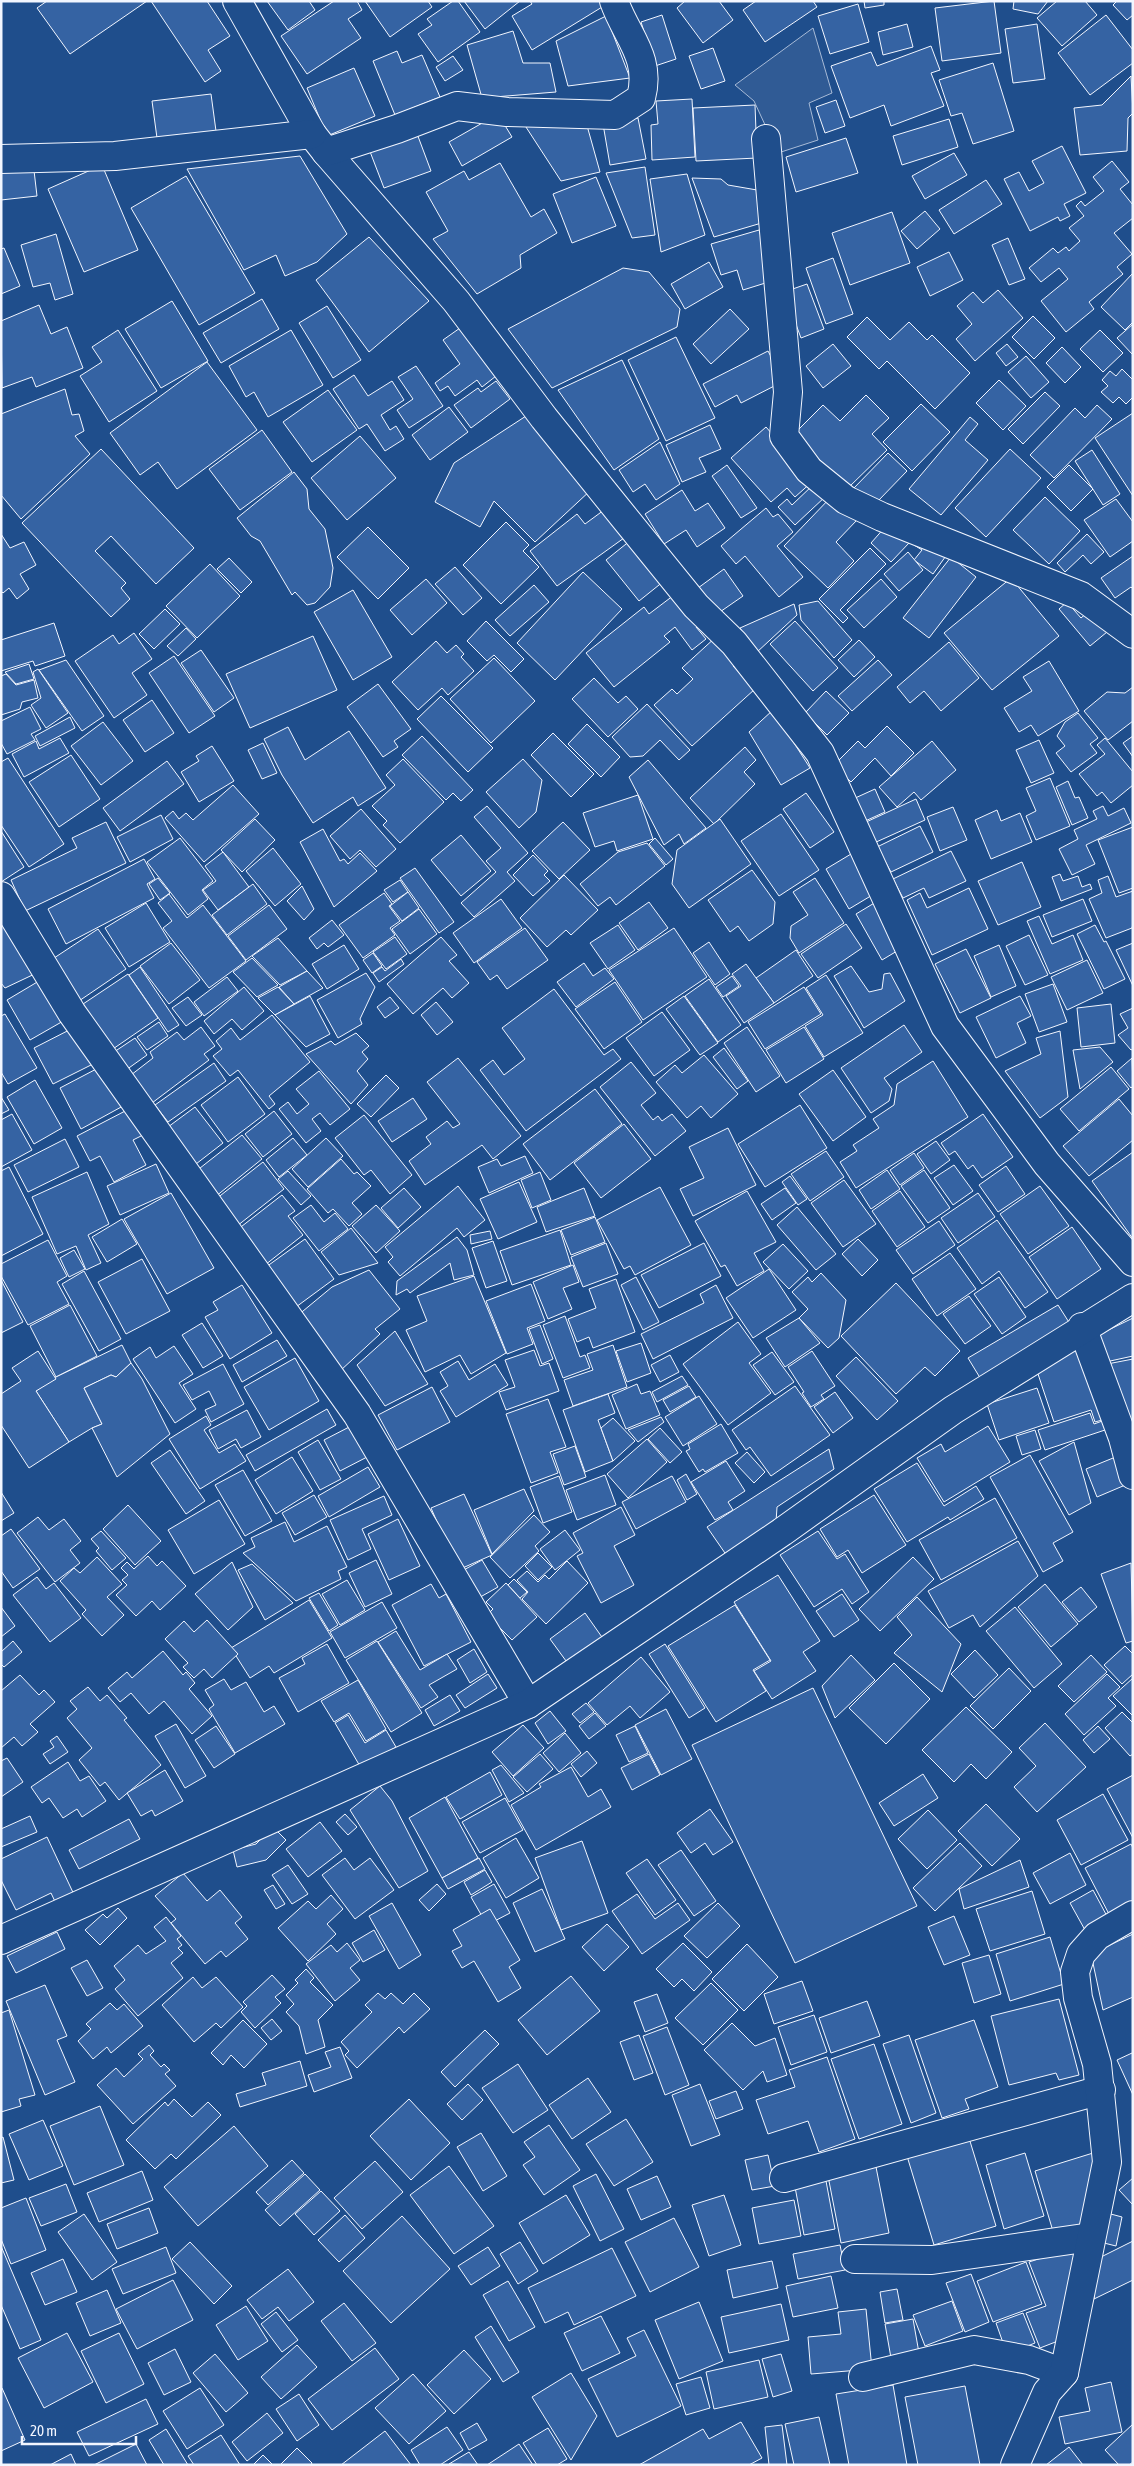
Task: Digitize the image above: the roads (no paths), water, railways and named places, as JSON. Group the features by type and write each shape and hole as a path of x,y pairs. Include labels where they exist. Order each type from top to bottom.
{"street":[{"path":"237,1 319,143 456,301 544,418 605,494 696,606 734,643 820,753 945,1026 1047,1164 1133,1262"},
{"path":"1,159 115,156 319,143 398,129 457,106 507,112 615,115 641,98 646,81 636,44 618,14 614,1"},
{"path":"766,139 788,392 784,436 809,470 846,500 882,517 1081,596 1133,634"},
{"path":"1,896 72,1013 357,1414 528,1704"},
{"path":"1,1940 528,1704 782,1532 953,1410 1133,1298"},
{"path":"1082,1328 1123,1438 1133,1475"},
{"path":"1015,2465 1047,2392 1064,2373 1107,2162 1097,2064 1078,1998 1075,1972 1081,1954 1096,1936 1133,1915"},
{"path":"784,2178 1101,2090"},
{"path":"855,2258 932,2260 1091,2237"},
{"path":"863,2377 974,2350 1029,2360 1064,2373"}]}
